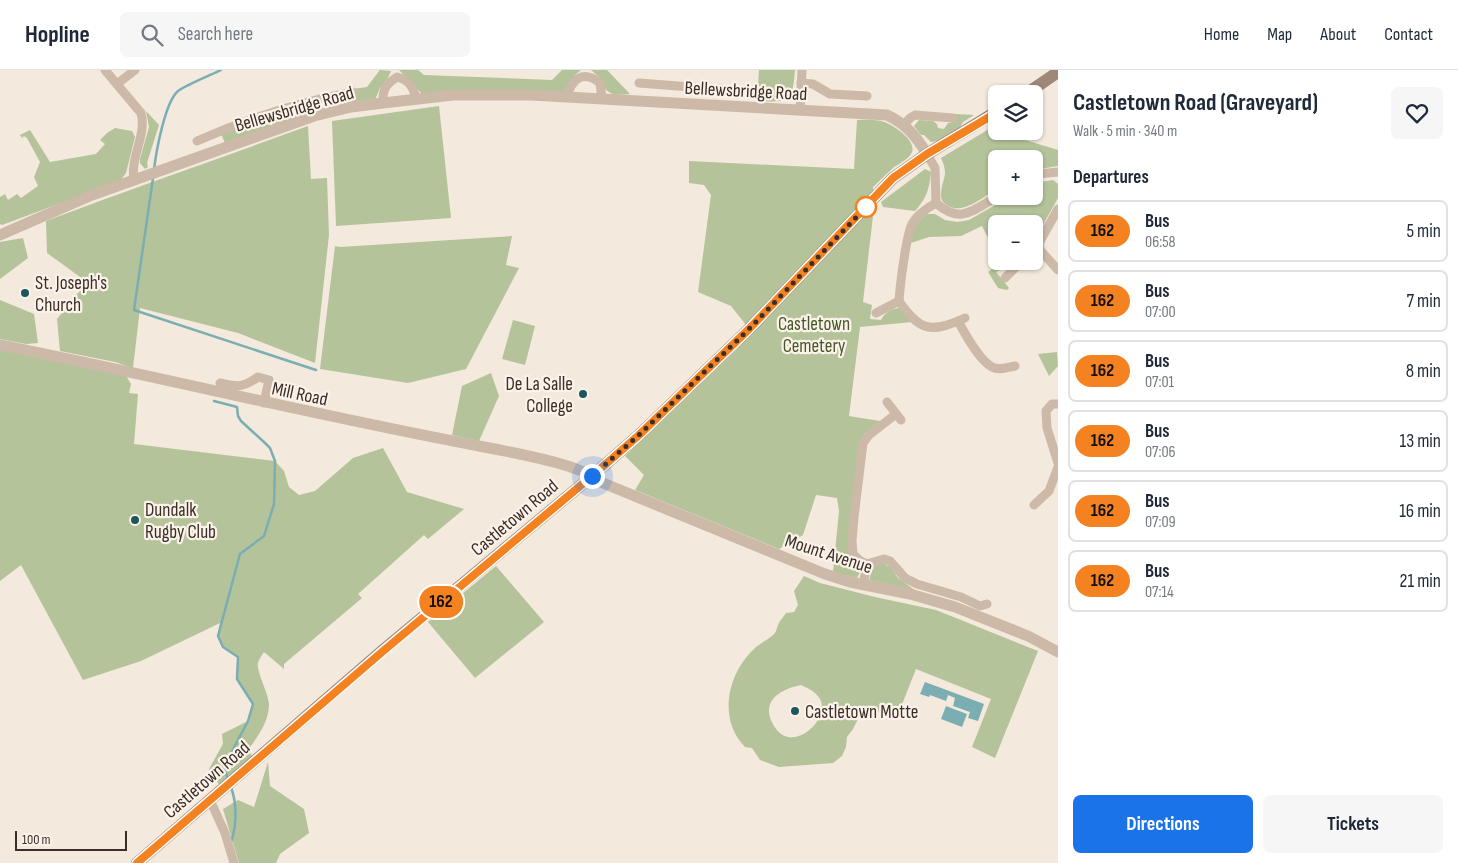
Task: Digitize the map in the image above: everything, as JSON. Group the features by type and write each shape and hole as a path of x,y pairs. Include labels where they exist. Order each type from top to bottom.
{"main road":[{"path":"1039,85 1058,72"},
{"name":"Castletown Road","path":"137,863 390,645 639,435 749,329 893,178 927,154 988,117"}],"street":[{"path":"105,70 142,116 143,126 133,163 134,180"},
{"path":"117,84 135,70"},
{"path":"800,111 802,70"},
{"path":"567,97 574,82 587,72 600,83 602,99"},
{"path":"382,103 384,89 396,74 410,84 416,98"},
{"path":"639,83 730,90"},
{"path":"801,83 813,84 830,94 868,96"},
{"path":"663,103 665,85"},
{"path":"207,154 200,140 236,124 304,102 353,92"},
{"path":"342,94 346,109"},
{"name":"Bellewsbridge Road","path":"0,235 57,209 314,116 416,98 453,95 531,95 887,115 904,125 914,134 927,154"},
{"path":"904,125 915,115 953,118"},
{"path":"927,154 935,168 936,203 945,211 956,215 965,214 988,201"},
{"path":"1043,174 1058,172"},
{"path":"936,203 928,207 916,218 909,230 899,301 912,318 922,325 933,328 961,320 984,359 992,367 1002,369 1016,366"},
{"path":"1043,237 1057,212"},
{"path":"1043,256 1058,270"},
{"path":"1005,278 1013,270"},
{"path":"876,314 899,301"},
{"name":"Mill Road","path":"0,345 114,368 396,431 492,449 576,468 592,476"},
{"path":"220,383 238,387 258,377 270,380 264,403"},
{"path":"887,402 899,417 869,435 863,443 852,541 853,554 860,561 867,564 884,559 890,561 904,578 916,584 961,597 980,606 986,604"},
{"path":"1058,404 1052,404 1046,411 1047,428 1058,463"},
{"path":"1034,505 1049,491 1058,468"},
{"name":"Mount Avenue","path":"592,476 603,483 673,513 825,574 850,582 910,594 955,607 1028,636 1058,652"},
{"path":"864,585 867,564"},
{"path":"210,800 225,833 234,863"}],"green space":[{"path":"380,70 391,71 375,100 352,104 348,101 353,94 353,89 367,87"},
{"path":"399,70 418,70 424,75 552,80 562,70 581,70 575,75 564,93 422,94"},
{"path":"591,70 607,70 630,94 614,95 606,90 600,78"},
{"path":"759,70 795,70 792,89 787,99 783,101 757,101"},
{"path":"310,104 312,112 273,126 270,116"},
{"path":"439,106 451,218 336,226 332,121"},
{"path":"146,111 159,125 147,163 148,167 145,169 140,163 140,159 149,127"},
{"path":"955,114 974,115 963,122 960,127 937,141 931,142 924,135 921,135 914,126 919,120 933,121 937,124 938,128 944,129 948,123 953,122"},
{"path":"268,118 271,126 225,143 221,134"},
{"path":"857,120 877,120 894,127 909,139 913,149 911,154 873,187 873,192 746,325 731,306 698,292 711,195 704,185 689,183 689,161 854,169"},
{"path":"308,126 311,179 327,178 329,235 315,363 238,333 140,308 133,368 115,362 60,351 57,319 87,282 47,253 46,221"},
{"path":"115,128 132,131 135,137 126,173 120,181 2,225 0,224 0,197 5,194 8,200 17,194 21,198 38,186 34,177 40,162 27,138 24,136 22,138 20,135 30,130 50,162 96,154 105,144 100,140"},
{"path":"988,130 988,140 1025,140 1058,150 1058,166 1043,168 1043,150 988,150 988,194 966,207 953,208 944,203 941,197 945,170 941,158"},
{"path":"925,169 931,172 928,189 915,211 883,207 881,202"},
{"path":"1053,180 1058,184 1058,198 1043,225 1043,215 988,215 988,238 982,226 961,236 929,237 911,243 912,233 916,224 927,214 935,214 945,220 957,222 969,220 995,205 1043,205 1043,182"},
{"name":"Castletown Cemetery","path":"864,215 873,216 863,302 872,305 870,319 881,320 888,311 899,308 912,322 860,327 849,416 880,421 864,434 859,442 849,541 862,568 857,578 833,572 839,511 837,498 816,495 803,535 779,549 635,490 644,475 625,456 735,351"},
{"path":"512,236 506,265 519,268 466,369 408,383 320,369 335,246"},
{"path":"23,238 28,258 0,279 0,242"},
{"path":"991,270 1000,270 996,272 1009,288 1007,290 998,288 988,272"},
{"path":"0,300 34,314 38,343 26,344 0,339"},
{"path":"513,320 535,326 525,365 502,359"},
{"name":"Dundalk Rugby Club","path":"0,349 125,374 131,384 129,393 138,394 134,444 275,461 284,471 289,487 299,495 315,491 353,458 383,448 407,492 464,509 428,539 424,535 358,594 362,598 284,664 284,669 264,652 259,660 258,667 268,699 269,711 262,728 248,750 253,757 220,786 209,769 223,744 222,734 248,721 253,704 237,679 238,657 219,641 220,623 141,661 83,680 21,565 0,581"},
{"path":"1057,352 1058,366 1049,376 1038,354"},
{"path":"491,373 499,396 479,441 452,435 462,386"},
{"path":"883,563 890,567 898,578 916,591 869,580 873,566"},
{"path":"496,566 544,622 475,678 428,622"},
{"path":"804,576 820,583 936,610 1038,651 995,758 972,747 991,699 916,669 897,717 859,708 857,721 847,737 846,747 842,756 833,763 779,767 760,760 752,748 745,747 731,724 729,698 737,672 744,660 755,648 775,633 778,624 786,613 794,612 798,605 794,591","holes":["801,685 814,692 820,699 822,707 820,716 808,731 799,736 790,737 782,734 774,726 770,718 770,704 779,693"]},
{"path":"268,762 270,786 304,809 309,833 280,854 276,863 239,863 223,809 238,800 254,807"}],"water":[{"path":"925,682 984,704 978,721 968,718 970,712 953,706 955,698 948,695 946,701 930,695 929,697 920,694"},
{"path":"946,706 967,714 962,727 941,719"}],"waterway":[{"path":"154,170 165,116 173,97 182,88 221,70"},
{"path":"153,178 134,310 316,370"},
{"path":"214,401 237,407 238,416 241,421 270,448 275,461 274,504 264,536 240,554 218,636 223,647 238,657 237,679 253,704 248,721 228,759 225,770 228,779"},
{"path":"231,787 235,815 231,842"}],"bus line":[{"name":"162","path":"137,863 382,652 639,435 749,329 893,178 927,154 988,118"}],"place":[{"name":"St. Joseph's Church","path":"25,293"},
{"name":"De La Salle College","path":"583,394"},
{"name":"Dundalk Rugby Club","path":"135,520"},
{"name":"Castletown Motte","path":"795,711"}],"route":[{"path":"592,476 639,435 749,329 866,207"}]}
